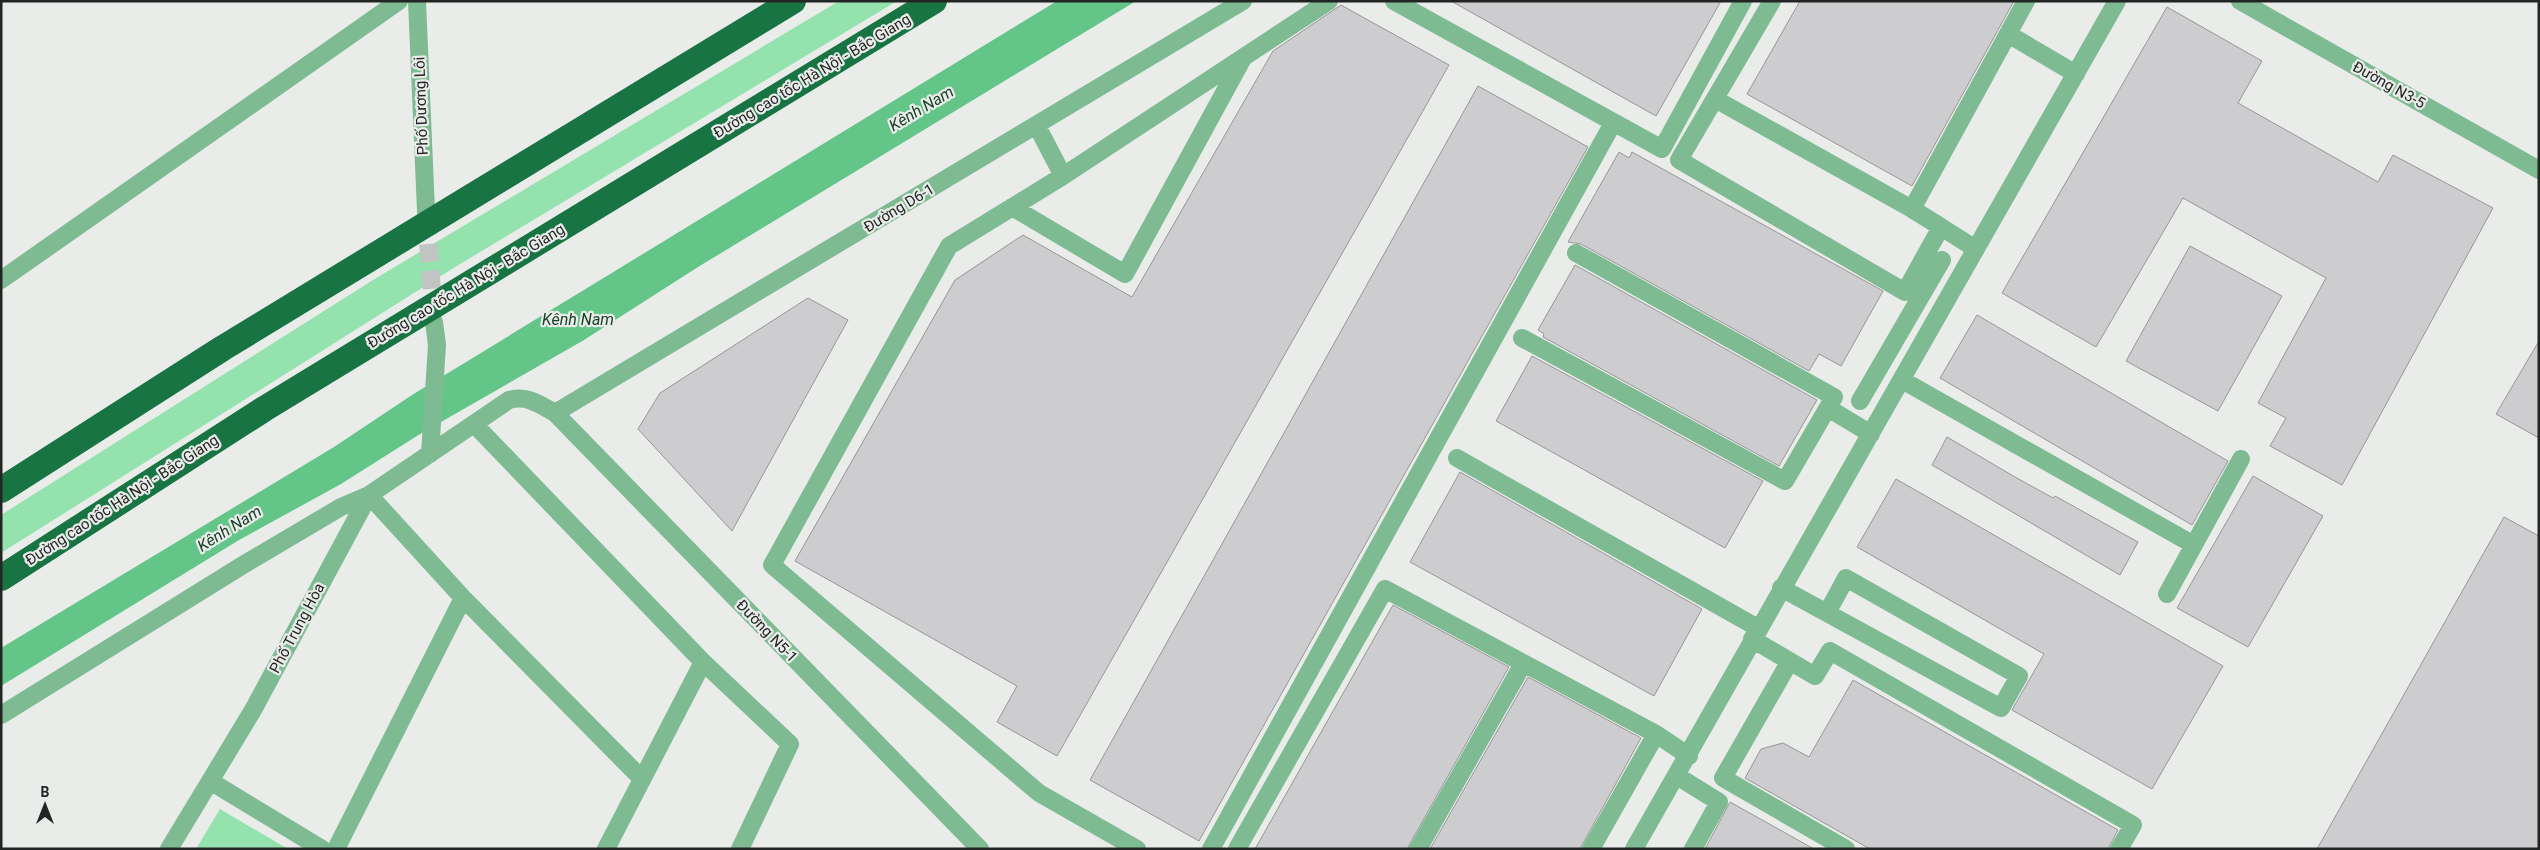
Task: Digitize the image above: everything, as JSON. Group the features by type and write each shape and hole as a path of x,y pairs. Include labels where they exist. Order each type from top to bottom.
{"highway":[{"path":"1,490 223,348 793,1"},
{"name":"Đường cao tốc Hà Nội - Bắc Giang","path":"1,578 272,404 934,1"}],"street":[{"path":"1,280 399,1"},
{"name":"Phố Dương Lôi","path":"417,1 426,211"},
{"name":"Đường D6-1","path":"554,413 1037,126 1243,1"},
{"path":"1137,849 1039,794 772,565 949,246 1063,176 1329,1"},
{"path":"1394,1 1662,149 1743,1"},
{"path":"1772,1 1678,160 1905,292 1942,227"},
{"path":"1912,209 2026,1"},
{"path":"1634,849 1688,756 1755,633 1902,380 2117,1"},
{"name":"Đường N3-5","path":"2240,1 2539,170"},
{"path":"2008,34 2076,74"},
{"path":"1012,207 1125,274 1244,57"},
{"path":"1715,99 1912,209 1976,249"},
{"path":"1211,849 1613,123"},
{"path":"1037,126 1063,176"},
{"path":"1522,338 1785,481 1834,397 1576,253"},
{"path":"1860,401 1942,260"},
{"path":"430,454 437,345 434,322"},
{"path":"1902,380 2194,544"},
{"name":"Đường N5-1","path":"475,425 509,400 518,398 529,399 554,413 980,849"},
{"path":"1828,408 1871,434"},
{"path":"475,425 703,662 790,744 740,849"},
{"name":"Phố Trung Hòa","path":"169,849 253,710 369,495 475,425"},
{"path":"1457,458 1755,633 1790,661 1815,676 1830,651 2133,825 2119,849"},
{"path":"2167,594 2241,459"},
{"path":"1,715 243,564 341,507 369,495 463,598 642,779"},
{"path":"1781,588 2001,708 2019,676 1846,578 1827,613"},
{"path":"1237,849 1385,589 1656,734 1688,756"},
{"path":"336,849 463,598"},
{"path":"1790,661 1723,778 1846,849"},
{"path":"606,849 703,662"},
{"path":"1418,849 1523,664"},
{"path":"1591,849 1656,734"},
{"path":"1676,776 1719,802 1693,849"},
{"path":"210,781 322,849"}],"shaded area":[{"path":"839,1 897,1 452,269 1,553 1,515 373,280"},
{"path":"220,809 288,849 196,849"}],"water":[{"name":"Kênh Nam","path":"1057,1 1136,1 698,267 584,340 420,434 341,484 239,540 1,686 1,648 334,447 412,395"}],"building":[{"path":"1451,1 1721,1 1656,116"},
{"path":"1800,1 2014,1 1912,186 1747,94"},
{"path":"1341,5 1449,65 1057,756 997,722 1017,686 795,561 955,280 1023,235 1132,297 1273,51"},
{"path":"2167,7 2262,61 2238,103 2378,182 2393,155 2493,208 2342,485 2270,446 2286,418 2258,403 2326,278 2183,198 2096,347 2002,293"},
{"path":"1478,86 1588,147 1199,841 1090,780"},
{"path":"1619,152 1629,158 1632,152 1883,291 1841,366 1819,354 1809,371 1581,244 1568,242"},
{"path":"2190,246 2282,296 2218,411 2126,361"},
{"path":"1575,265 1817,400 1779,466 1543,337 1544,334 1538,330"},
{"path":"808,298 848,320 732,531 638,429 660,393"},
{"path":"1977,315 2228,461 2192,525 1940,378"},
{"path":"2539,341 2539,438 2496,414"},
{"path":"1532,356 1763,481 1725,548 1496,421"},
{"path":"1947,437 2053,498 2055,496 2138,542 2120,575 1932,465"},
{"path":"1460,472 1702,609 1654,696 1410,562"},
{"path":"2253,476 2323,516 2248,647 2177,608"},
{"path":"1896,479 2223,666 2152,789 2012,710 2044,654 1857,547"},
{"path":"2504,517 2539,536 2539,849 2317,849"},
{"path":"1393,605 1509,667 1407,849 1255,849"},
{"path":"1528,677 1641,738 1580,849 1430,849"},
{"path":"1853,680 2118,830 2108,849 1870,849 1745,778 1761,749 1783,743 1809,757"},
{"path":"1730,802 1814,849 1705,849"}],"tunnel":[{"path":"426,217 434,315"}]}
